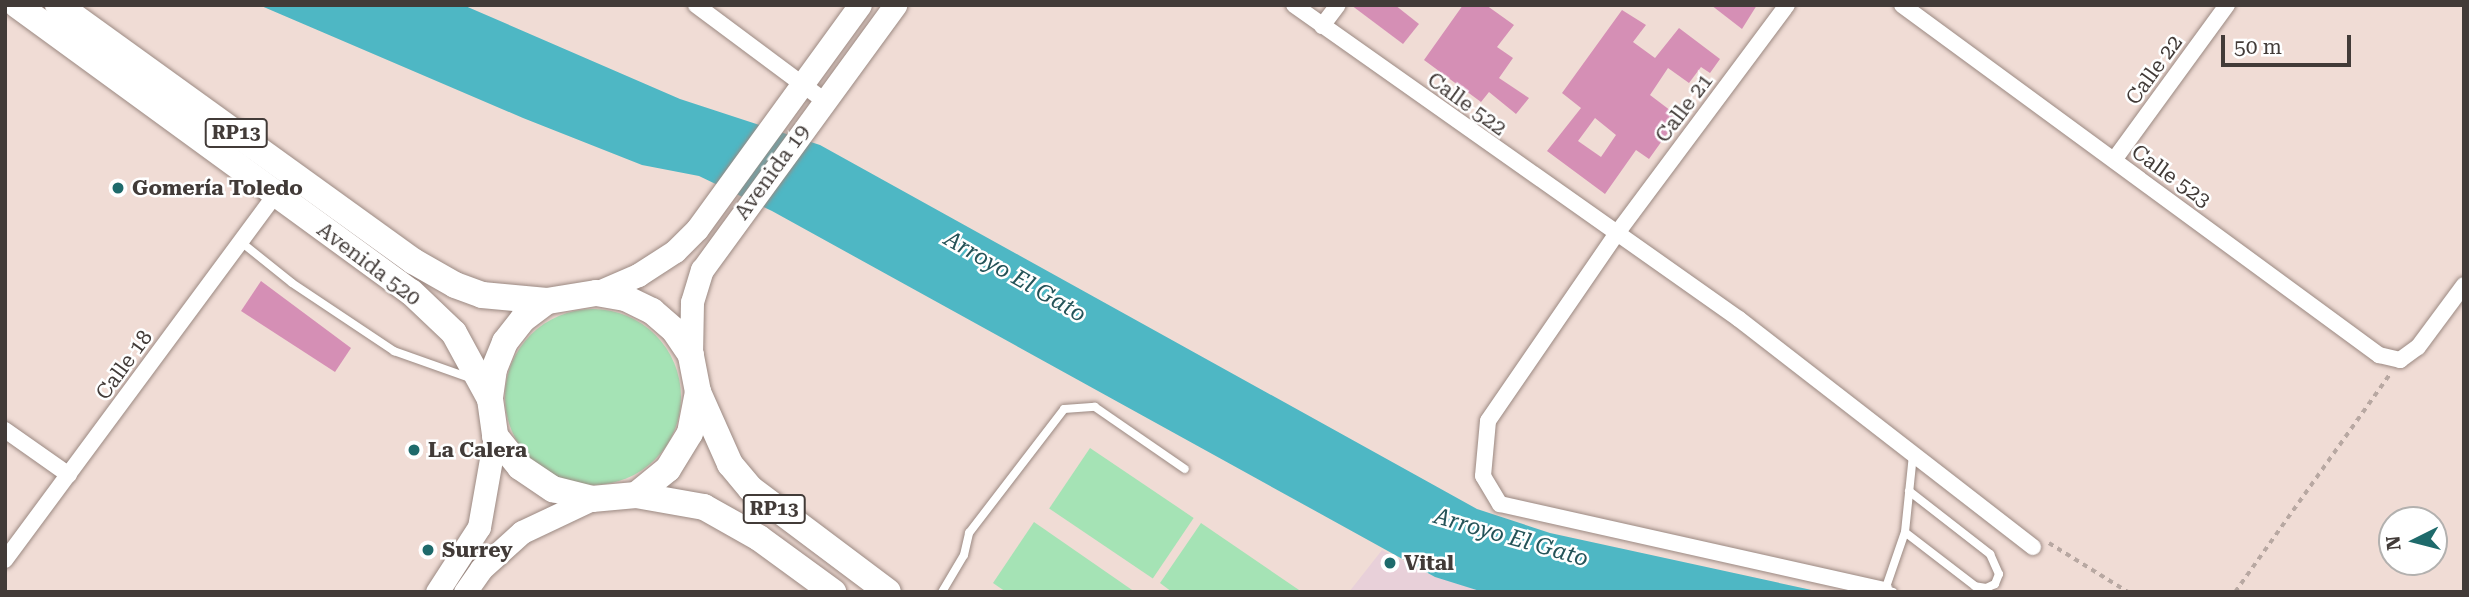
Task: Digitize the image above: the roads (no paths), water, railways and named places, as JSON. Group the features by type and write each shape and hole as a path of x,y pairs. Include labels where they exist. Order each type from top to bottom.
{"main road":[{"name":"Avenida 520","path":"17,5 411,292 454,333 486,390"},
{"name":"Avenida 520","path":"58,5 413,261 455,285 482,295 547,302"},
{"name":"Avenida 19","path":"596,293 638,275 675,251 803,86 860,5"},
{"name":"Avenida 19","path":"691,355 692,302 702,270 895,5"},
{"name":"RP13","path":"833,592 759,538 704,508 636,495 592,499 554,489 520,467 495,436 486,390 505,342 523,319 547,302 596,293 625,298 652,311 674,330 691,355 698,393 730,464 751,489 888,592"},
{"name":"RP13","path":"636,495 668,469 683,445 698,393"},
{"path":"437,592 479,527 495,436"},
{"path":"465,592 481,569 522,533 592,499"}],"street":[{"path":"696,5 825,101"},
{"name":"Calle 522","path":"1294,5 1615,236 1739,319 2033,547"},
{"path":"1322,26 1338,5"},
{"name":"Calle 21","path":"1787,5 1615,236 1488,421 1483,476 1500,504 1889,591"},
{"name":"Calle 523","path":"1902,5 2379,355 2400,360 2418,347 2464,285"},
{"name":"Calle 22","path":"2114,160 2227,5"},
{"name":"Calle 18","path":"5,560 275,195"},
{"path":"5,430 69,475"}],"lane":[{"path":"241,242 292,284 394,351 486,390"},
{"path":"942,592 964,555 969,533 1064,409 1095,407 1185,469"},
{"path":"1889,591 1905,532 1913,452"},
{"path":"1905,532 1975,586 1985,590 1995,584 1999,574 1990,554 1909,491"}],"water":[{"name":"Arroyo El Gato","path":"259,5 463,5 680,99 820,145 1477,509 1550,533 1821,592 1483,592 1435,577 772,211 699,176 642,165 523,118"}],"place":[{"name":"Gomería Toledo","path":"118,188"},
{"name":"La Calera","path":"414,450"},
{"name":"Surrey","path":"428,550"},
{"name":"Vital","path":"1390,563"}]}
